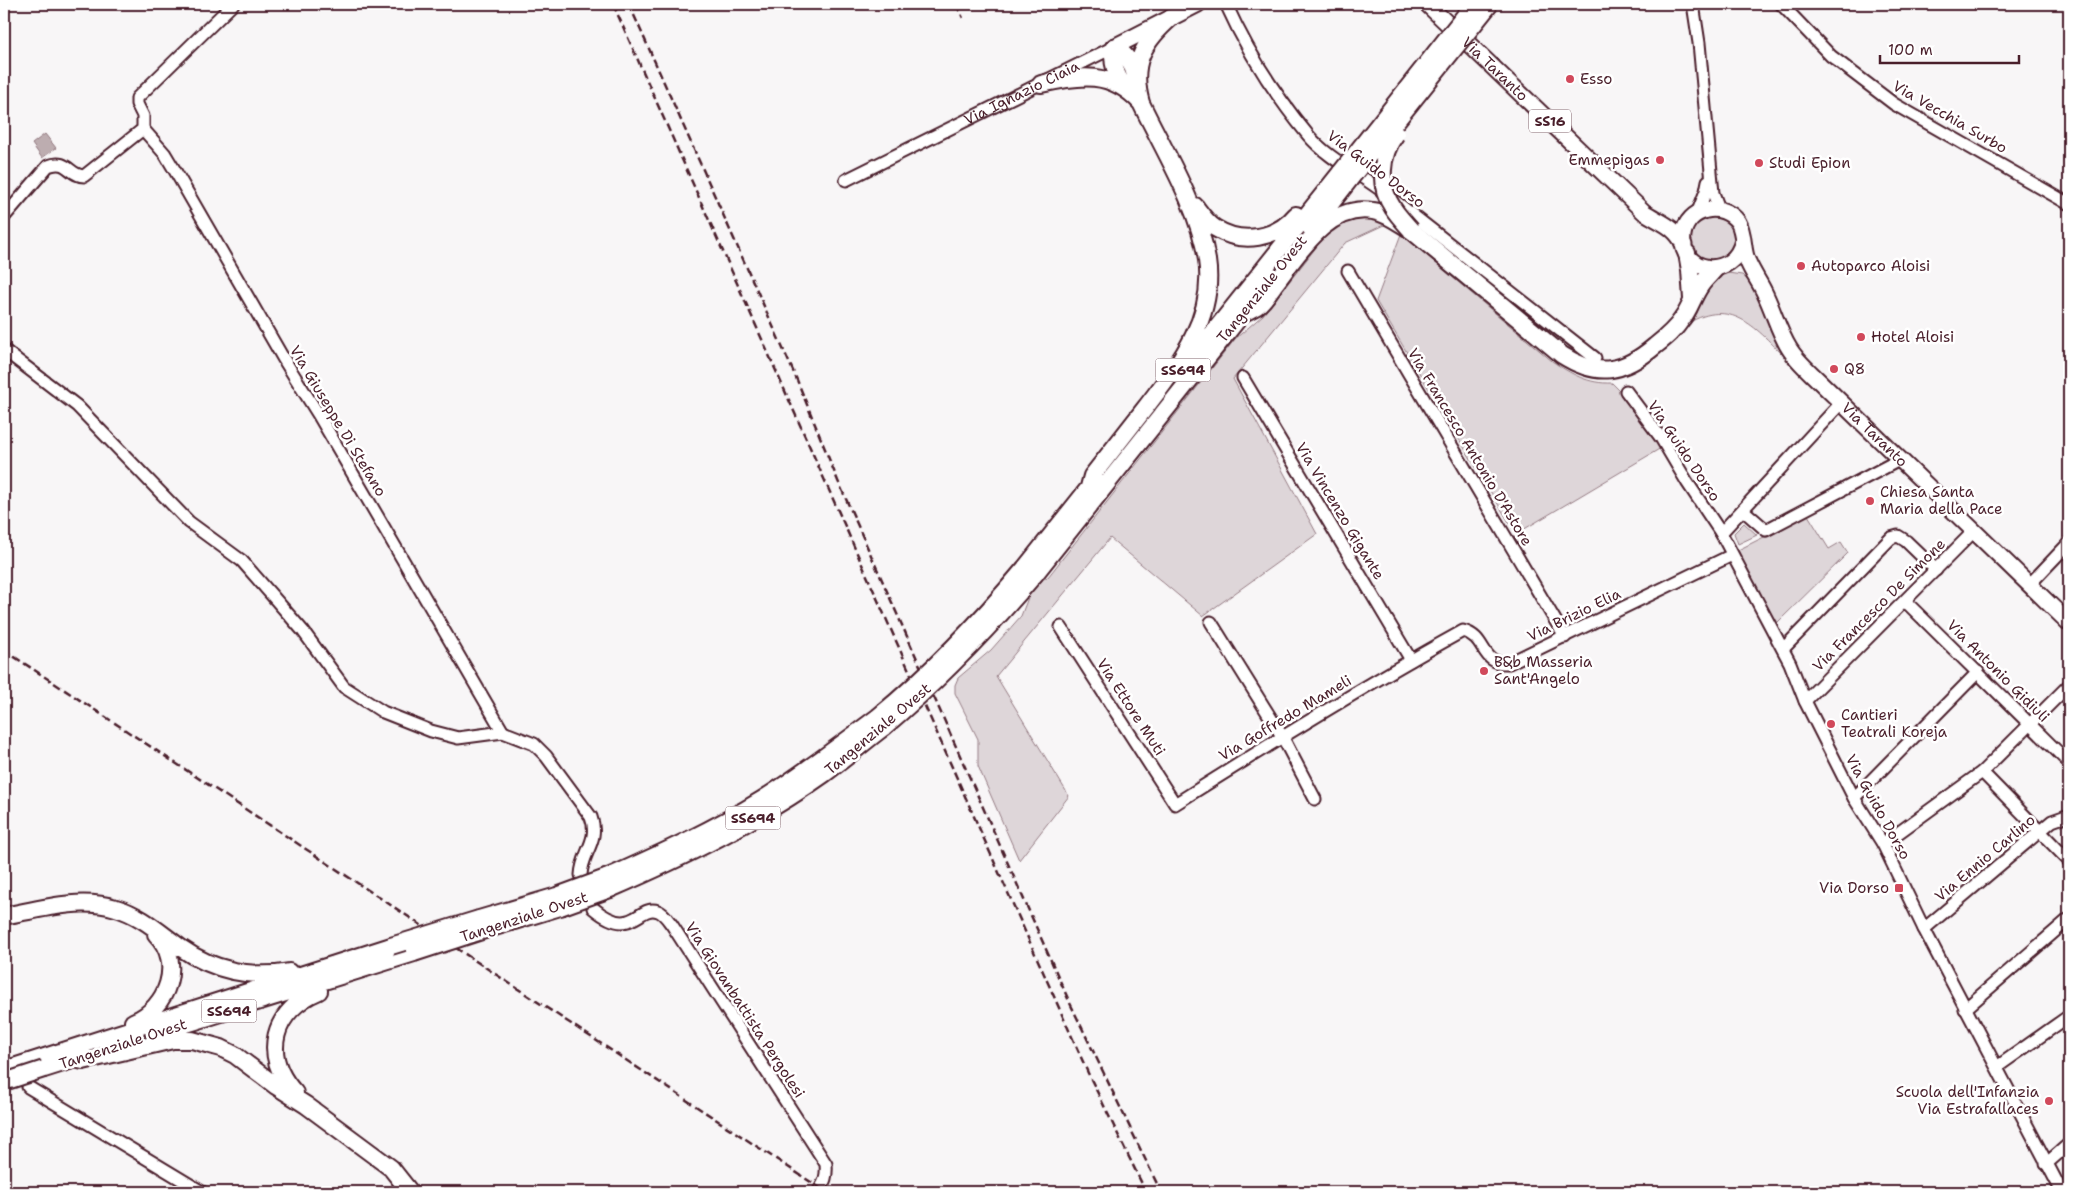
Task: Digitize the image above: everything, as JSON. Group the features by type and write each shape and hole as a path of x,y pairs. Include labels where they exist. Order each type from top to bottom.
{"highway":[{"name":"Tangenziale Ovest","path":"1030,571 1243,313 1342,173 1474,4"},
{"name":"Tangenziale Ovest","path":"4,1070 75,1060 483,924 558,901 679,859 765,811 824,774 881,722 956,662 1004,611 1089,487 1342,173 1454,49 1490,4"},
{"path":"1131,83 1148,42 1155,32 1172,17"},
{"path":"1089,487 1092,476 1174,370 1192,340 1200,322 1206,296 1207,262 1197,223 1185,192 1131,83 1115,69 1113,61 1114,47"},
{"path":"1411,230 1392,208 1385,192 1383,167 1386,152 1391,140 1446,66 1454,49"},
{"path":"1041,84 1084,76 1131,83"},
{"path":"1185,192 1205,220 1215,228 1235,236 1252,238 1282,229 1342,173"},
{"path":"1243,313 1258,305 1316,233 1336,218 1361,210 1374,211 1388,216 1411,230 1547,344 1575,364 1601,371 1618,369 1632,364 1667,336 1681,322 1700,286 1719,268"},
{"path":"1685,249 1692,285 1692,302"},
{"path":"4,916 84,902 116,908 140,918 193,956 208,963 240,972 278,974 364,952 372,953"},
{"path":"40,1064 49,1050 136,1020 150,1013 161,1001 168,988 171,973 170,959 159,937 140,918"},
{"name":"Tangenziale Ovest","path":"4,1082 40,1064 372,953 401,952 483,924"},
{"path":"306,1106 282,1076 276,1060 274,1046 284,1015 296,1003 308,995 390,964 401,952"},
{"path":"75,1060 83,1061 157,1042 192,1040 207,1043 235,1055 391,1168 410,1192"}],"main road":[{"name":"Via Ignazio Ciaia","path":"1114,47 1198,4"},
{"name":"Via Taranto","path":"1428,4 1644,212 1673,228 1679,234 1685,249 1693,261 1700,266 1735,269 1744,273 1766,294"},
{"name":"Via Taranto","path":"1627,195 1645,208 1666,218 1684,220 1708,209 1725,212 1737,222 1742,232 1742,240 1748,262 1766,294 1790,350 1842,403 2069,623"},
{"path":"1685,249 1684,233 1694,216"},
{"path":"1719,268 1735,259 1741,249 1742,240"}],"street":[{"path":"4,217 48,166 55,163 64,164 78,176 84,176 143,129 143,116 136,104 137,98 234,4"},
{"name":"Via Guido Dorso","path":"1226,4 1239,33 1262,72 1309,136 1328,154 1378,188 1595,358"},
{"path":"1693,4 1699,43 1714,200 1725,212"},
{"name":"Via Vecchia Surbo","path":"1781,4 1831,56 1894,104 2069,204"},
{"name":"Via Ignazio Ciaia","path":"846,180 1114,47"},
{"name":"Via Giuseppe Di Stefano","path":"143,129 165,154 174,169 282,358 318,414 503,732"},
{"path":"1694,216 1706,192 1710,169"},
{"name":"Via Francesco Antonio D'Astore","path":"1348,271 1565,637"},
{"path":"4,350 77,406 189,522 242,561 303,631 344,687 383,712 447,736 458,738 503,732 534,744 546,756 591,817 595,828 593,838 581,865 580,875"},
{"name":"Via Vincenzo Gigante","path":"1243,378 1411,660"},
{"name":"Via Guido Dorso","path":"1626,391 1661,438 1687,482 1721,533 1783,650 1805,701 1854,798 1883,844 1965,1009 2062,1192"},
{"path":"1721,533 1842,403"},
{"path":"1743,510 1766,530 1901,460"},
{"name":"Via Francesco De Simone","path":"1805,701 1974,531"},
{"path":"1783,650 1891,538 1898,536 1906,541 1936,570"},
{"path":"2030,584 2069,543"},
{"name":"Via Brizio Elia","path":"1411,660 1463,632 1473,634 1488,658 1499,664 1509,662 1565,637 1732,555"},
{"name":"Via Antonio Gidiuli","path":"1905,601 2069,763"},
{"path":"1211,622 1282,736 1316,799"},
{"name":"Via Ettore Muti","path":"1061,627 1175,804"},
{"name":"Via Goffredo Mameli","path":"1175,804 1282,736 1411,660"},
{"path":"1854,798 1978,672"},
{"path":"1883,844 1982,772 2069,685"},
{"path":"1982,772 2069,861"},
{"name":"Via Ennio Carlino","path":"1924,929 2052,821 2069,815"},
{"name":"Via Giovanbattista Pergolesi","path":"593,908 606,919 616,922 626,922 656,910 672,925 826,1164 827,1174 825,1182 818,1192"},
{"path":"1965,1009 2069,919"},
{"path":"1997,1067 2069,1016"},
{"path":"28,1087 202,1192"},
{"path":"2046,1164 2069,1144"}],"shaded area":[{"path":"45,134 56,148 42,158 32,144"},
{"path":"1717,216 1729,222 1734,229 1734,247 1729,254 1722,259 1709,260 1701,257 1694,250 1691,234 1694,226 1701,219"},
{"path":"1353,218 1370,218 1386,224 1345,243 1233,379 1317,534 1203,616 1110,538 996,676 1069,796 1019,860 978,766 978,739 955,693 955,685 958,678 991,650 1021,616 1029,595 1043,579 1048,577 1235,339 1263,315 1325,236 1339,224"},
{"path":"1401,234 1552,361 1587,380 1612,383 1622,393 1661,448 1516,534 1376,301"},
{"path":"1728,273 1742,275 1754,286 1785,357 1755,328 1732,316 1720,314 1707,315 1692,321 1703,295 1715,277"},
{"path":"1808,515 1829,549 1841,542 1848,553 1776,624 1736,551"},
{"path":"1744,523 1757,535 1738,544 1734,533"}],"railway":[{"path":"613,4 1088,1073 1146,1192"},
{"path":"629,4 797,380 838,481 1069,1001 1161,1192"},
{"path":"956,4 963,18"},
{"path":"4,650 826,1192"}],"place":[{"name":"Esso","path":"1570,79"},
{"name":"Emmepigas","path":"1660,160"},
{"name":"Studi Epion","path":"1759,163"},
{"name":"Autoparco Aloisi","path":"1801,266"},
{"name":"Hotel Aloisi","path":"1861,337"},
{"name":"Q8","path":"1834,369"},
{"name":"Chiesa Santa Maria della Pace","path":"1870,501"},
{"name":"B&b Masseria Sant'Angelo","path":"1484,671"},
{"name":"Cantieri Teatrali Koreja","path":"1831,724"},
{"name":"Via Dorso","path":"1899,888"},
{"name":"Scuola dell'Infanzia Via Estrafallaces","path":"2049,1101"}]}
